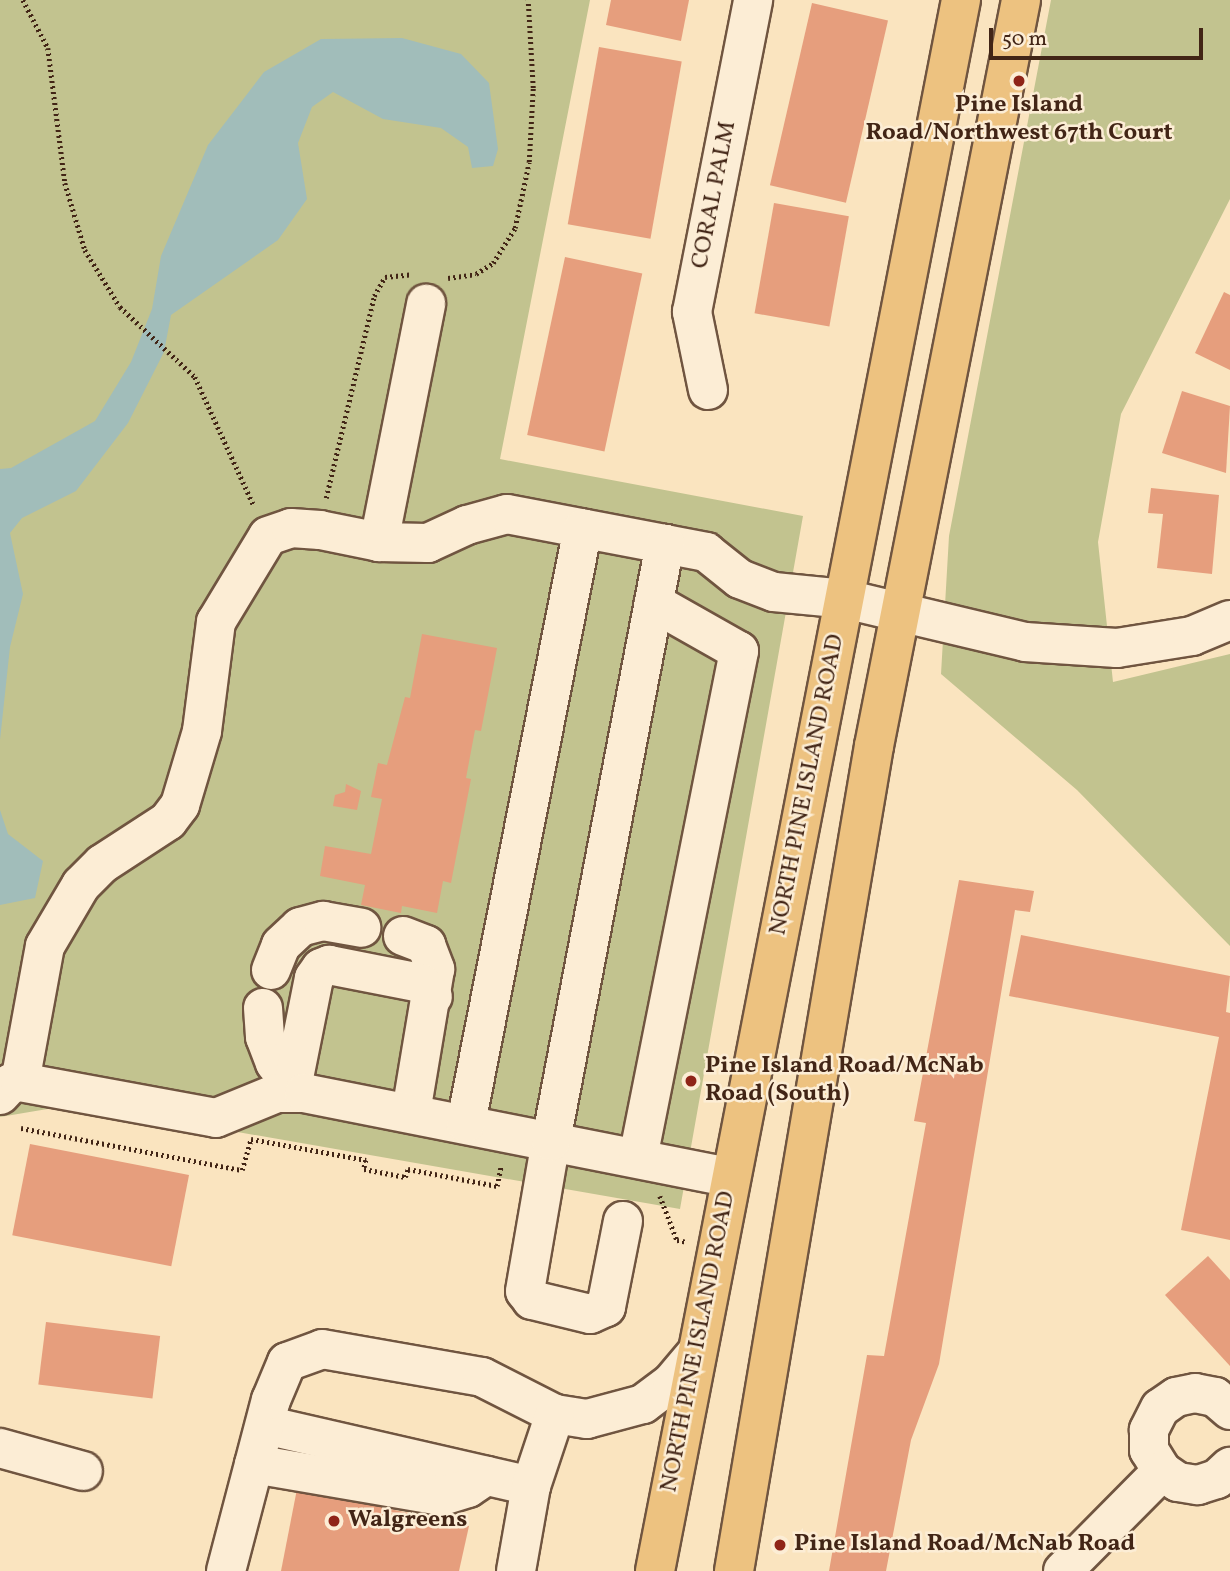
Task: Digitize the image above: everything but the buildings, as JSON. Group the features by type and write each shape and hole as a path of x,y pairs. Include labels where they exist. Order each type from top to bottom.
{"main road":[{"name":"NORTH PINE ISLAND ROAD","path":"655,1571 961,0"},
{"path":"734,1571 901,610 1021,0"}],"street":[{"name":"CORAL PALM","path":"708,390 692,312 753,0"},
{"path":"379,542 431,286"},
{"path":"730,1177 636,1190 466,1123 292,1089 254,1101 216,1118 10,1089 45,946 81,885 102,864 168,821 180,804 202,732 216,622 268,536 291,528 320,530 379,542 428,543 467,525 506,514 706,552 740,579 774,592 845,598 1025,642 1117,648 1192,636 1230,621"},
{"path":"466,1123 583,528"},
{"path":"654,603 739,651 636,1190 606,1307 590,1314 532,1300 525,1291 548,1156 654,603 666,544"},
{"path":"271,970 281,945 300,927 323,921 361,928"},
{"path":"403,936 426,945 435,969 433,997 411,1113"},
{"path":"292,1089 314,978 321,968 329,965 421,983 433,997"},
{"path":"263,1008 265,1037 275,1063 292,1089"},
{"path":"226,1571 265,1425 287,1362 323,1349 482,1377 555,1414 587,1419 643,1404 672,1382 697,1352"},
{"path":"1230,1410 1215,1397 1195,1393 1175,1397 1160,1408 1149,1430 1149,1450 1161,1471 1178,1482 1198,1485 1217,1479 1230,1467"},
{"path":"516,1571 531,1486 555,1414"},
{"path":"265,1425 531,1486"},
{"path":"0,1448 83,1471"},
{"path":"254,1464 442,1496 468,1488 486,1476"},
{"path":"1063,1571 1161,1471"}],"path":[{"path":"23,0 48,48 65,183 85,250 120,307 195,377 257,511"},
{"path":"323,509 374,296 385,277 402,272 431,286 476,274 493,263 515,228 529,162 533,88 528,0"},
{"path":"21,1128 242,1170 251,1139 366,1160 364,1169 405,1177 408,1169 497,1186 501,1162 548,1156"},
{"path":"636,1190 660,1196 677,1240 688,1242"}],"green space":[{"path":"0,0 590,0 500,459 803,516 680,1209 77,1104 0,1117"},
{"path":"1051,0 1230,0 1230,199 1121,414 1098,542 1113,682 1230,654 1230,946 1077,790 941,674 949,536"}],"water":[{"path":"402,38 461,54 489,83 498,149 493,166 472,168 468,147 441,128 383,119 333,92 312,107 298,143 307,199 278,240 171,315 164,352 128,423 76,491 22,518 10,533 23,594 10,647 0,740 0,469 11,468 95,421 131,362 152,309 161,256 208,145 264,72 321,39"},
{"path":"0,810 8,834 43,861 35,898 0,905"}],"place":[{"name":"Pine Island Road/Northwest 67th Court","path":"1019,81"},
{"name":"Pine Island Road/McNab Road (South)","path":"691,1081"},
{"name":"Walgreens","path":"334,1521"},
{"name":"Pine Island Road/McNab Road","path":"780,1545"}]}
